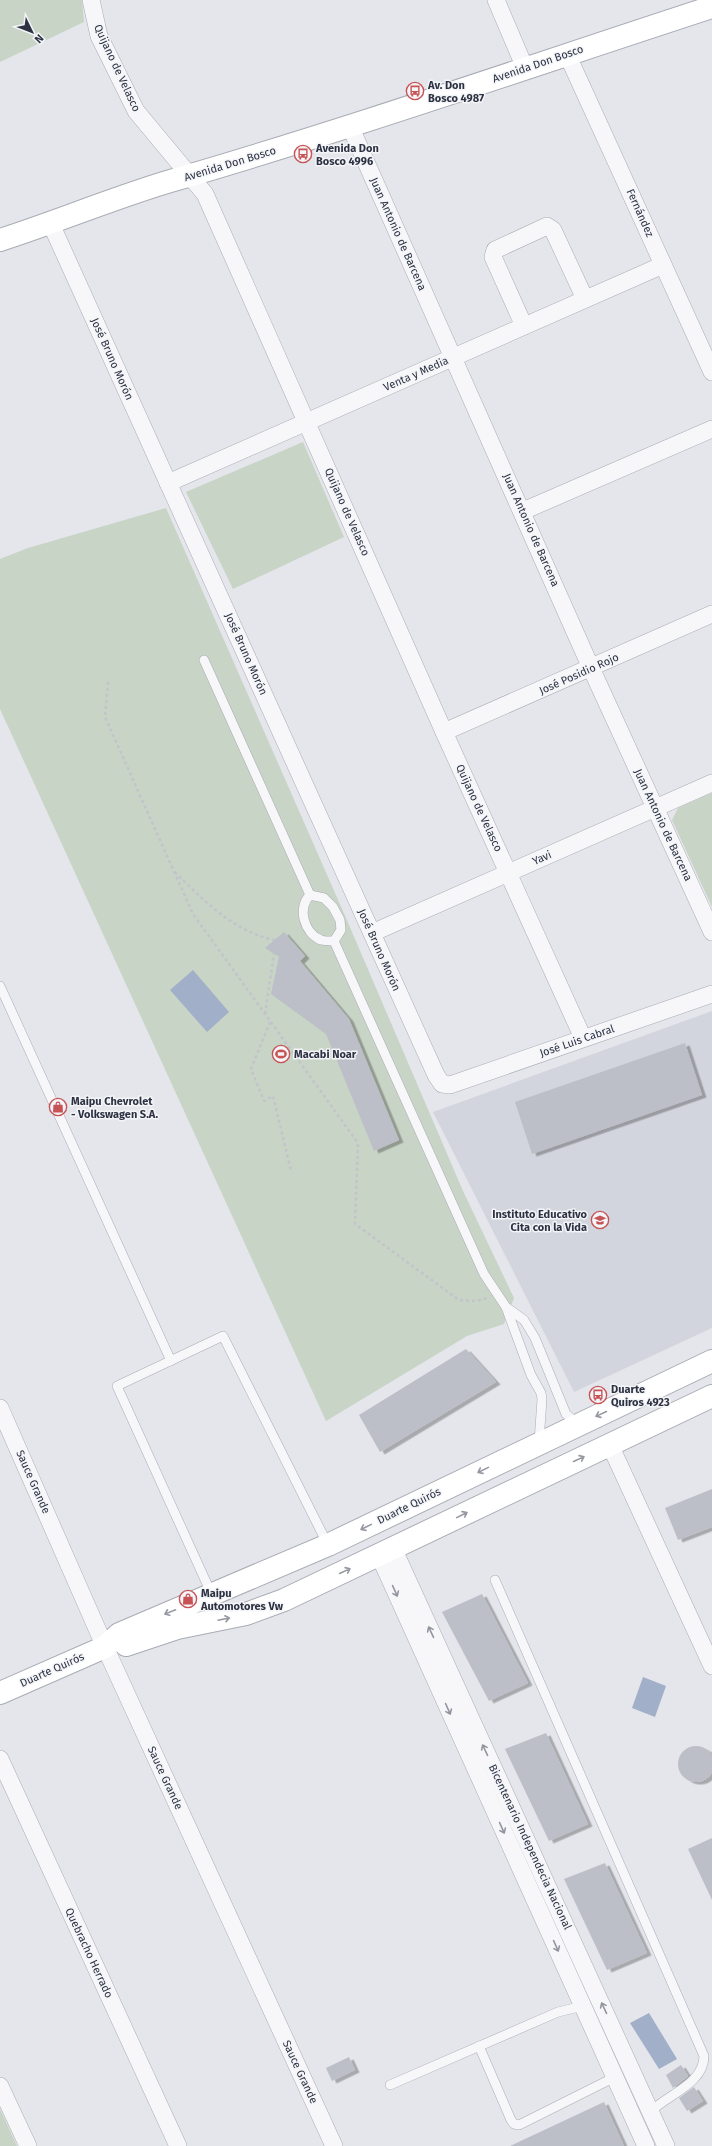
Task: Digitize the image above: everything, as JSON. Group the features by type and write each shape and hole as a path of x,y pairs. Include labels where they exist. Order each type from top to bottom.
{"main road":[{"name":"Avenida Don Bosco","path":"0,240 51,224 166,183 350,126 712,7"},
{"name":"Duarte Quirós","path":"105,1647 119,1634 328,1545 579,1424 712,1362"},
{"name":"Duarte Quirós","path":"0,1693 105,1647 124,1645 177,1628 246,1614 284,1600 712,1396"}],"street":[{"name":"Quijano de Velasco","path":"91,0 99,36 136,111 146,125 192,176 205,194 444,732 509,872 583,1038"},
{"path":"496,0 525,68"},
{"name":"Fernández","path":"567,54 712,372"},
{"name":"Juan Antonio de Barcena","path":"350,126 523,512 591,668 712,932"},
{"name":"José Bruno Morón","path":"51,224 436,1075 442,1084"},
{"path":"524,326 492,257 495,250 546,226 553,230 585,299"},
{"name":"Venta y Media","path":"168,483 663,265"},
{"path":"523,512 712,429"},
{"name":"José Posidio Rojo","path":"444,732 712,614"},
{"name":"Yavi","path":"372,933 712,783"},
{"name":"José Luis Cabral","path":"442,1084 450,1085 712,994"},
{"name":"Sauce Grande","path":"0,1409 105,1647 334,2146"},
{"path":"610,1445 712,1666"},
{"name":"Bicentenario Independecia Nacional","path":"386,1552 643,2141"},
{"name":"Bicentenario Independecia Nacional","path":"386,1552 622,2049 666,2146"},
{"name":"Quebracho Herrado","path":"0,1759 178,2146"},
{"path":"583,2006 622,2049"},
{"path":"0,2086 28,2146"}],"lane":[{"path":"204,660 310,895"},
{"path":"310,895 324,898 340,920 341,930 334,941"},
{"path":"310,895 305,900 303,909 303,916 308,928 321,940 334,941"},
{"path":"334,941 484,1274 497,1296 506,1307 524,1320 535,1338 566,1414 579,1424"},
{"path":"0,986 171,1361"},
{"path":"506,1307 531,1375 541,1393 542,1399 539,1444"},
{"path":"212,1595 118,1386 223,1336 328,1545"},
{"path":"495,1580 704,2056 704,2066 698,2075 650,2112 642,2121 643,2141"},
{"path":"390,2085 558,2012 583,2006"},
{"path":"479,2046 511,2120 514,2124 519,2125 631,2069"}],"path":[{"path":"108,682 105,717 193,914 358,1143 355,1224 459,1300 476,1301 497,1296"},
{"path":"174,871 205,902 235,923 261,937 275,940"},
{"path":"265,1014 274,954"},
{"path":"270,1021 251,1069 264,1101 273,1096 292,1171"}],"shaded area":[{"name":"Instituto Educativo Cita con la Vida","path":"712,1011 712,1328 574,1392 433,1112"}],"green space":[{"path":"0,0 82,0 84,22 0,62"},
{"path":"303,442 344,537 233,589 186,492"},
{"name":"Macabi Noar","path":"166,508 346,918 463,1191 514,1298 504,1324 467,1336 326,1421 0,709 0,559 28,548"},
{"path":"712,793 712,907 672,820 678,808"},
{"path":"0,2109 17,2146 0,2146"}],"water":[{"path":"193,970 229,1012 207,1032 170,990"},
{"path":"643,1677 666,1686 655,1717 632,1708"},
{"path":"649,2013 677,2059 659,2069 630,2023"}],"building":[{"path":"284,932 305,956 300,961 349,1019 399,1140 374,1151 326,1034 271,994 279,956 265,948"},
{"path":"685,1043 702,1095 532,1154 515,1102"},
{"path":"466,1349 496,1382 380,1452 359,1415"},
{"path":"712,1489 712,1527 678,1540 665,1508"},
{"path":"482,1594 528,1683 489,1701 442,1612"},
{"path":"546,1733 588,1824 549,1841 505,1749"},
{"path":"696,1746 709,1751 714,1764 709,1777 696,1782 683,1777 678,1764 683,1751"},
{"path":"712,1838 712,1900 688,1849"},
{"path":"605,1863 647,1953 607,1970 564,1879"},
{"path":"349,2057 355,2070 332,2081 326,2068"},
{"path":"681,2065 688,2076 673,2088 666,2075"},
{"path":"694,2087 703,2101 687,2111 679,2098"},
{"path":"604,2102 624,2146 510,2146"}],"place":[{"name":"Av. Don Bosco 4987","path":"415,91"},
{"name":"Avenida Don Bosco 4996","path":"303,154"},
{"name":"Macabi Noar","path":"281,1054"},
{"name":"Maipu Chevrolet - Volkswagen S.A.","path":"58,1107"},
{"name":"Instituto Educativo Cita con la Vida","path":"600,1220"},
{"name":"Duarte Quiros 4923","path":"598,1395"},
{"name":"Maipu Automotores Vw","path":"188,1599"}]}
